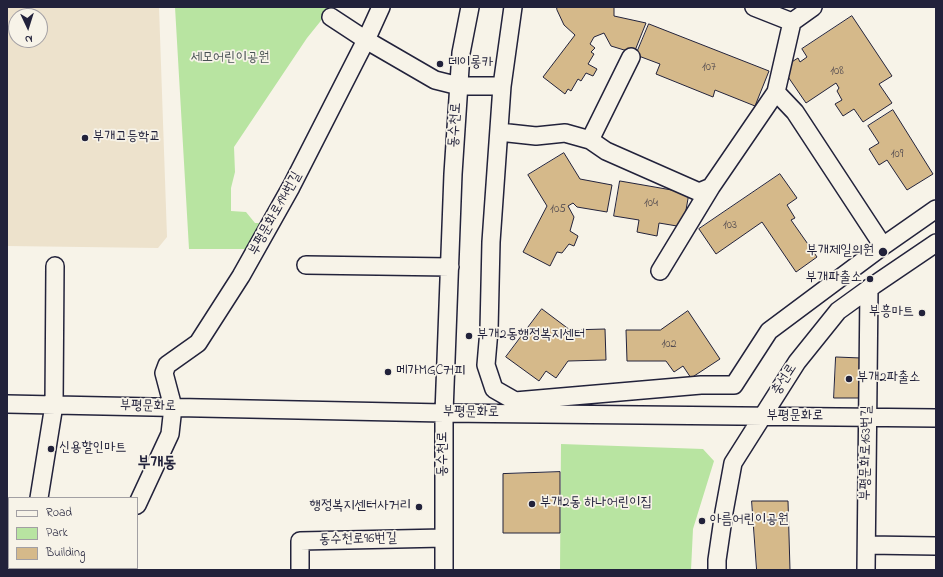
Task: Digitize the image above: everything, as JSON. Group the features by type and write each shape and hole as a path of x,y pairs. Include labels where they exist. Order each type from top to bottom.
{"street":[{"name":"부평문화로194번길","path":"173,407 164,373 167,365 198,343 241,276 291,187 366,40 381,7"},
{"name":"동수천로","path":"444,570 444,413 453,174 461,53 470,7"},
{"path":"513,7 502,86 491,242 489,330 486,365 494,389 515,402 701,384 734,385 769,331 883,246 936,209"},
{"path":"754,7 792,22"},
{"path":"660,271 711,187 776,92 792,22 813,7"},
{"path":"331,17 366,40 435,80 459,86 502,86"},
{"path":"590,140 631,57"},
{"path":"776,92 795,112 883,246"},
{"path":"499,132 536,136 564,133 590,140 606,151 699,192 711,187"},
{"name":"충선로","path":"717,570 724,512 733,463 797,362 838,311 869,288 936,243"},
{"path":"306,265 450,267"},
{"path":"39,497 54,405 55,266"},
{"name":"부평문화로163번길","path":"866,570 869,288"},
{"name":"부평문화로","path":"7,404 444,413 936,418"},
{"path":"138,503 170,434 173,407"},
{"name":"동수천로96번길","path":"300,570 300,541 444,538"},
{"path":"867,545 936,546"}],"shaded area":[{"name":"부개고등학교","path":"7,7 159,7 167,237 158,248 7,246"},
{"path":"40,569 126,569 126,570"}],"green space":[{"name":"세모어린이공원","path":"175,7 332,7 307,38 234,147 235,172 231,188 231,211 246,212 255,223 265,223 250,249 189,249"},
{"path":"561,444 703,449 714,461 693,529 691,570 560,570"}],"building":[{"path":"557,7 614,7 614,16 646,23 634,53 611,46 604,33 594,37 590,44 595,48 591,52 594,54 588,64 597,69 593,76 586,73 581,81 578,79 571,91 568,89 565,94 543,77 575,35 564,25"},
{"path":"852,16 892,76 879,84 892,103 863,122 854,109 843,116 835,104 842,100 837,91 839,88 836,83 806,103 782,68 798,58 800,62 807,57 802,49"},
{"path":"649,24 769,71 755,106 715,90 713,97 656,74 660,64 636,55"},
{"path":"893,110 933,174 907,190 887,160 879,165 869,149 879,143 868,126"},
{"path":"564,153 580,179 612,185 607,212 577,207 573,203 568,206 574,217 570,231 578,236 574,246 569,244 562,253 557,252 550,266 523,252 547,206 528,175"},
{"path":"780,174 797,198 787,205 795,218 791,220 817,257 796,272 762,222 716,254 699,229"},
{"path":"620,181 689,193 683,227 659,223 657,236 637,232 639,220 614,216"},
{"path":"542,309 570,330 605,329 606,360 568,361 556,378 546,371 539,381 506,357"},
{"path":"688,311 720,359 691,378 683,366 674,372 666,361 627,361 626,330 660,330"},
{"path":"836,357 861,358 861,398 834,398"},
{"name":"부개2동 하나어린이집","path":"560,472 560,533 503,533 503,474"},
{"path":"752,501 788,501 790,570 757,570"},
{"path":"49,569 98,569 98,570"}],"place":[{"name":"데이롱카","path":"440,64"},
{"name":"부개고등학교","path":"85,138"},
{"name":"부개제일의원","path":"883,252"},
{"name":"부개파출소","path":"870,279"},
{"name":"부흥마트","path":"922,313"},
{"name":"부개2동행정복지센터","path":"469,336"},
{"name":"메가MGC커피","path":"388,372"},
{"name":"부개2파출소","path":"849,379"},
{"name":"신용할인마트","path":"51,449"},
{"name":"부개2동 하나어린이집","path":"532,504"},
{"name":"행정복지센터사거리","path":"419,507"},
{"name":"아름어린이공원","path":"702,521"}],"district":[{"name":"부개동","path":"157,464"}]}
